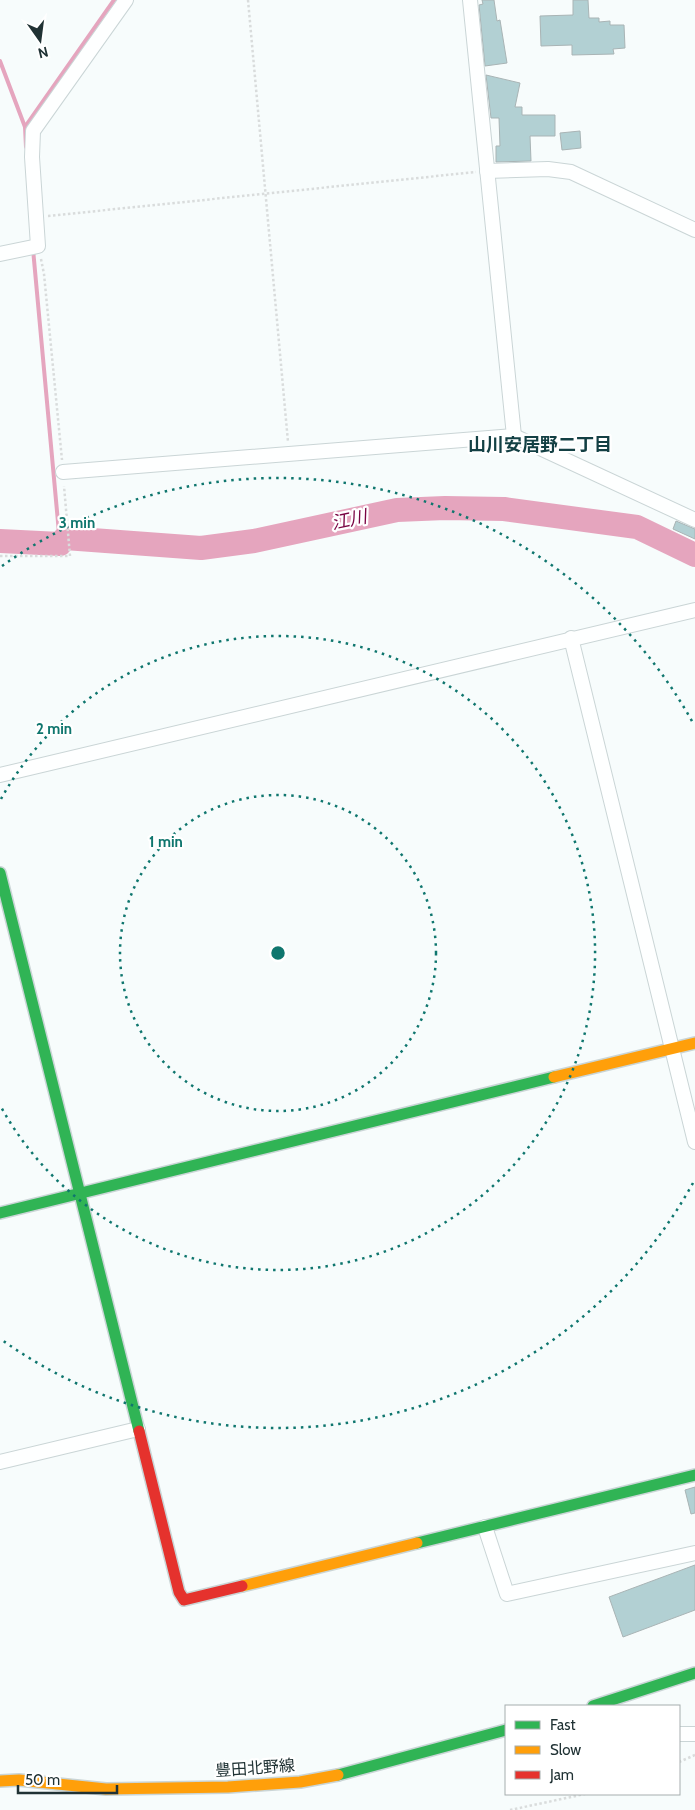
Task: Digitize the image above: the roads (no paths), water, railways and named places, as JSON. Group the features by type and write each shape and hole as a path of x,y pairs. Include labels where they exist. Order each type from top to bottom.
{"street":[{"path":"0,254 38,246 32,157 33,131 126,0"},
{"path":"470,0 514,436"},
{"path":"487,170 548,169 571,172 695,230"},
{"path":"63,472 514,436 695,520"},
{"path":"0,775 570,638 695,610"},
{"path":"570,638 695,1142"},
{"path":"0,873 179,1592 184,1600 695,1475"},
{"path":"0,1213 695,1043"},
{"path":"0,1462 138,1429"},
{"path":"485,1527 508,1594 695,1553"},
{"path":"596,1705 695,1673"},
{"name":"豊田北野線","path":"0,1781 19,1780 106,1790 228,1787 300,1782 347,1773 505,1730"},
{"path":"680,1734 695,1734"}],"waterway":[{"path":"0,61 25,127 114,0"},
{"path":"25,127 26,147"},
{"path":"33,249 60,544"},
{"name":"江川","path":"0,541 60,544 65,538 201,548 254,541 397,510 445,508 504,509 637,527 695,555"}],"district":[{"name":"山川安居野二丁目","path":"540,445"}]}
